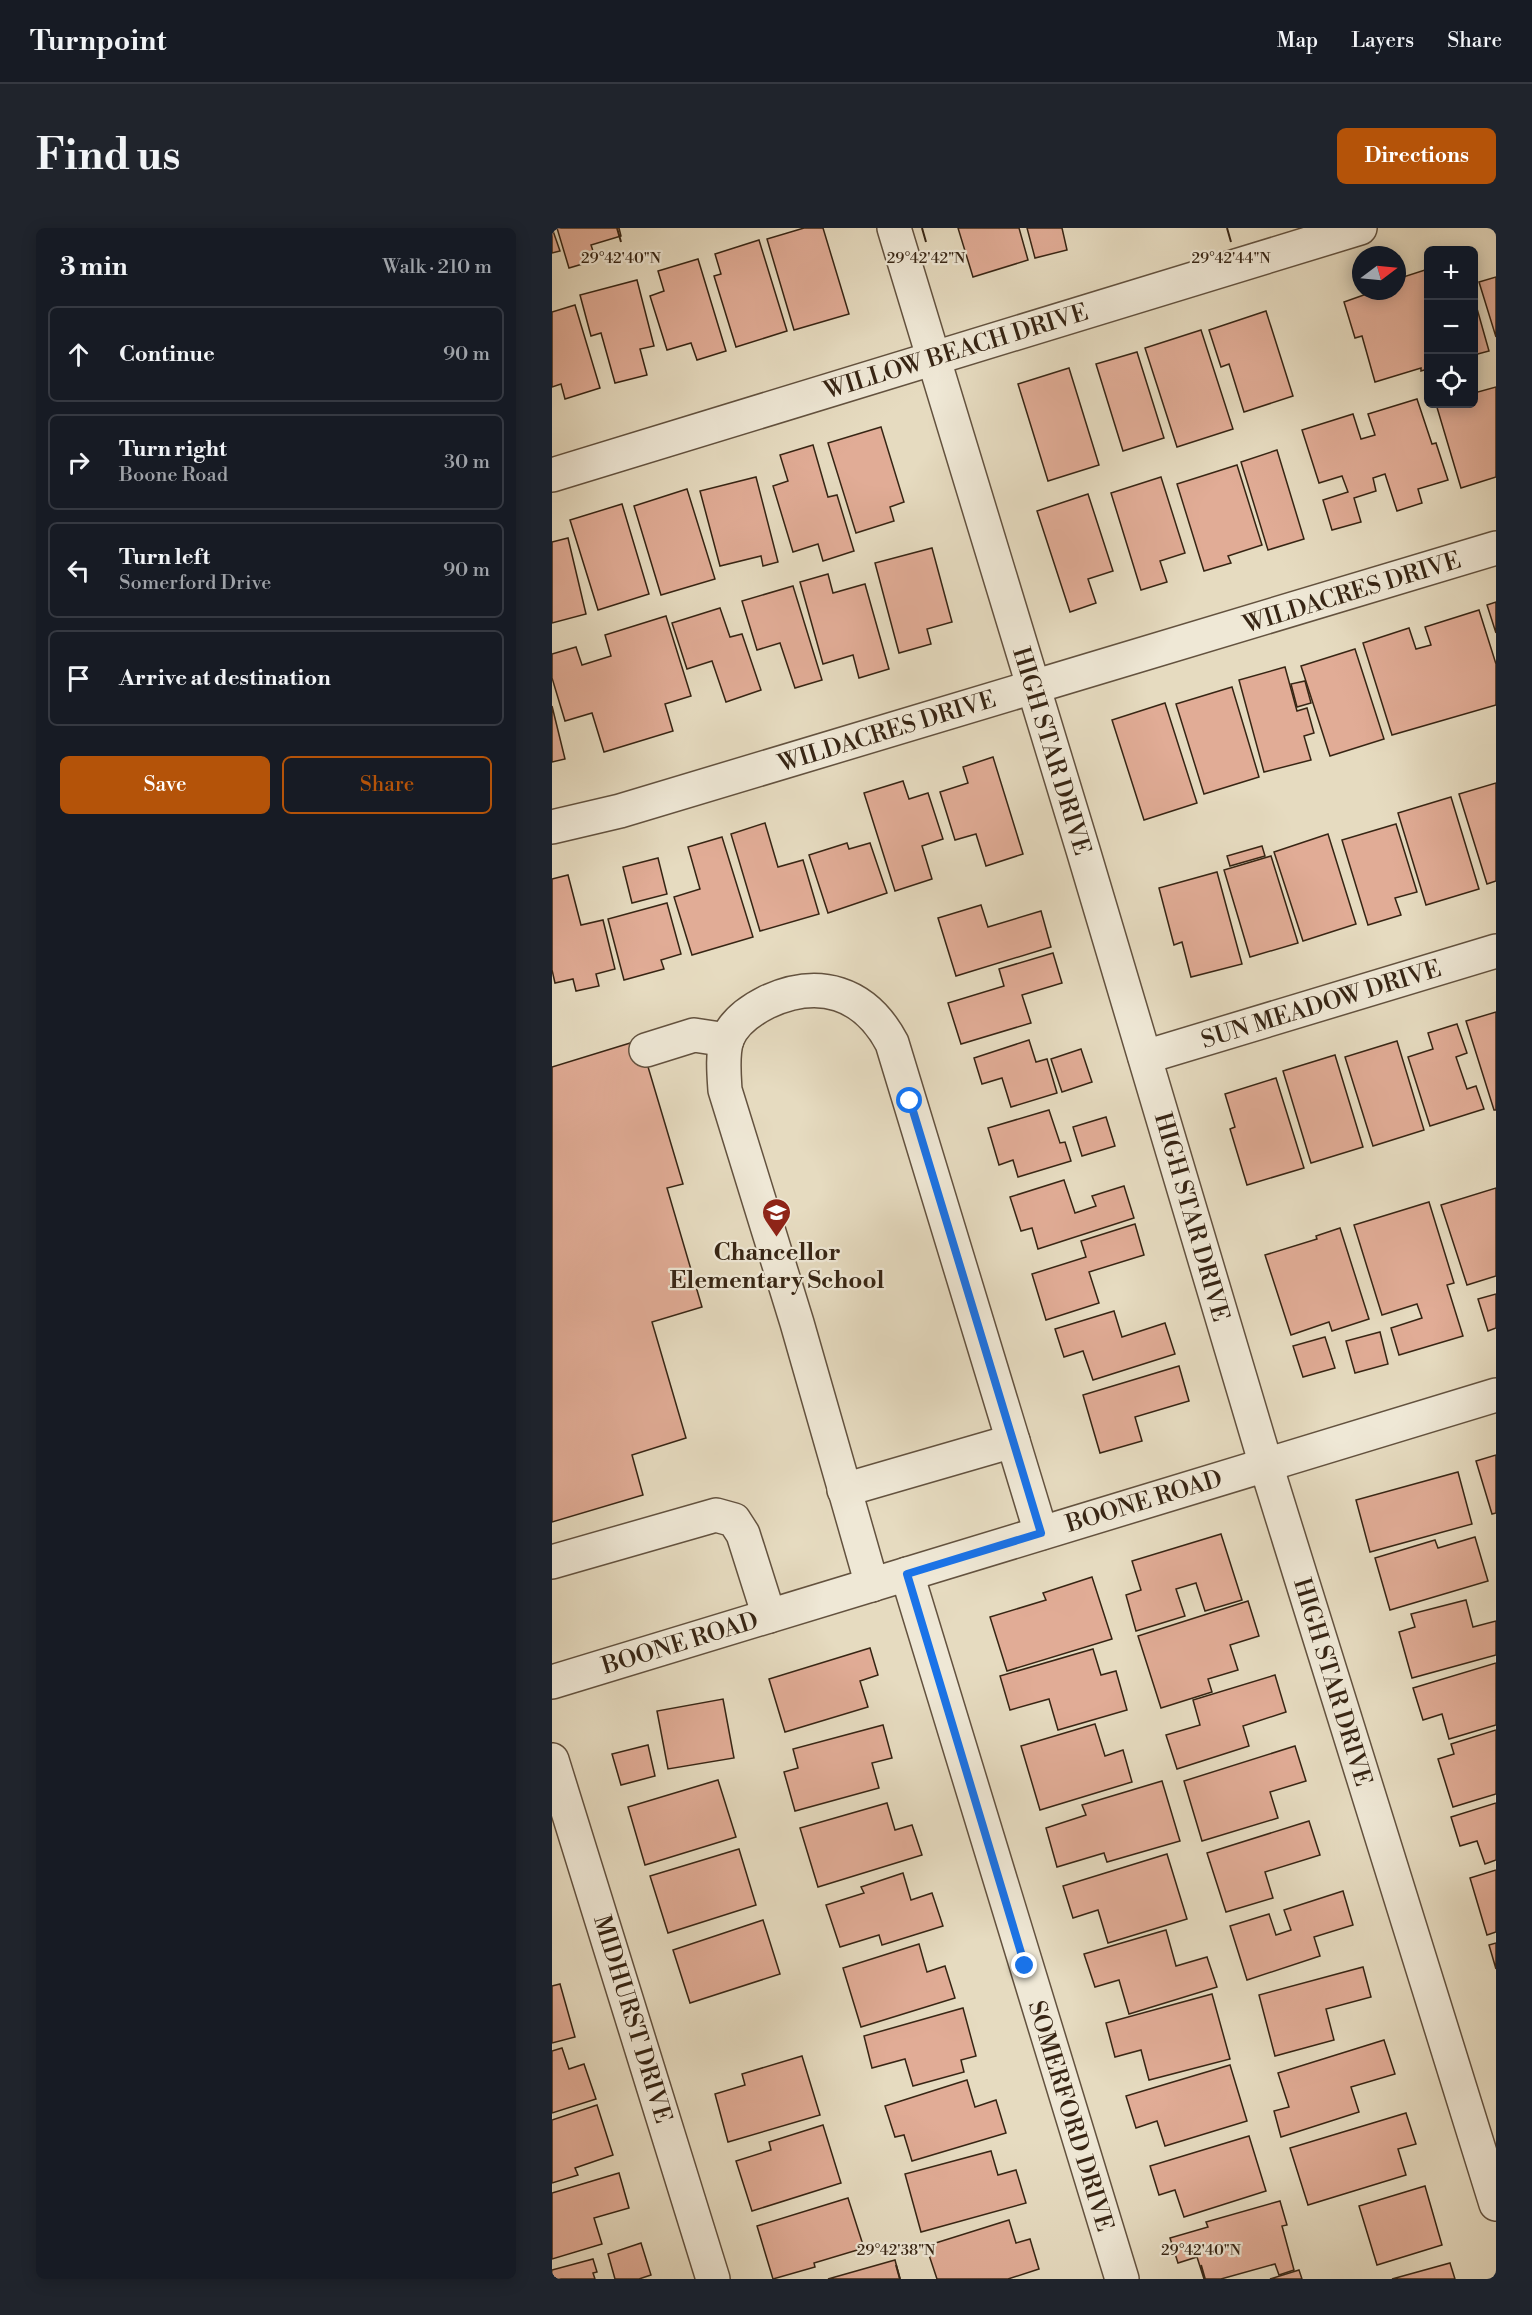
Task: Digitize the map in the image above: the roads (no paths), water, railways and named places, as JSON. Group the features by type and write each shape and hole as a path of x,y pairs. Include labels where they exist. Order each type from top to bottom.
{"street":[{"name":"HIGH STAR DRIVE","path":"894,228 1266,1464 1496,2204"},
{"name":"WILLOW BEACH DRIVE","path":"552,475 1360,228"},
{"name":"WILDACRES DRIVE","path":"552,827 620,811 1496,548"},
{"name":"SUN MEADOW DRIVE","path":"1145,1057 1496,951"},
{"path":"872,1585 799,1330 725,1090 727,1040 735,1026 753,1009 791,992 812,989 854,1001 870,1011 882,1024 899,1062 1041,1533"},
{"path":"646,1050 694,1035 727,1040"},
{"name":"BOONE ROAD","path":"552,1682 1496,1395"},
{"path":"844,1490 1013,1441"},
{"path":"552,1562 716,1515 734,1520 743,1533 769,1616"},
{"name":"SOMERFORD DRIVE","path":"907,1574 1122,2279"},
{"name":"MIDHURST DRIVE","path":"552,1760 713,2279"}],"place":[{"name":"Chancellor Elementary School","path":"777,1238"}]}
